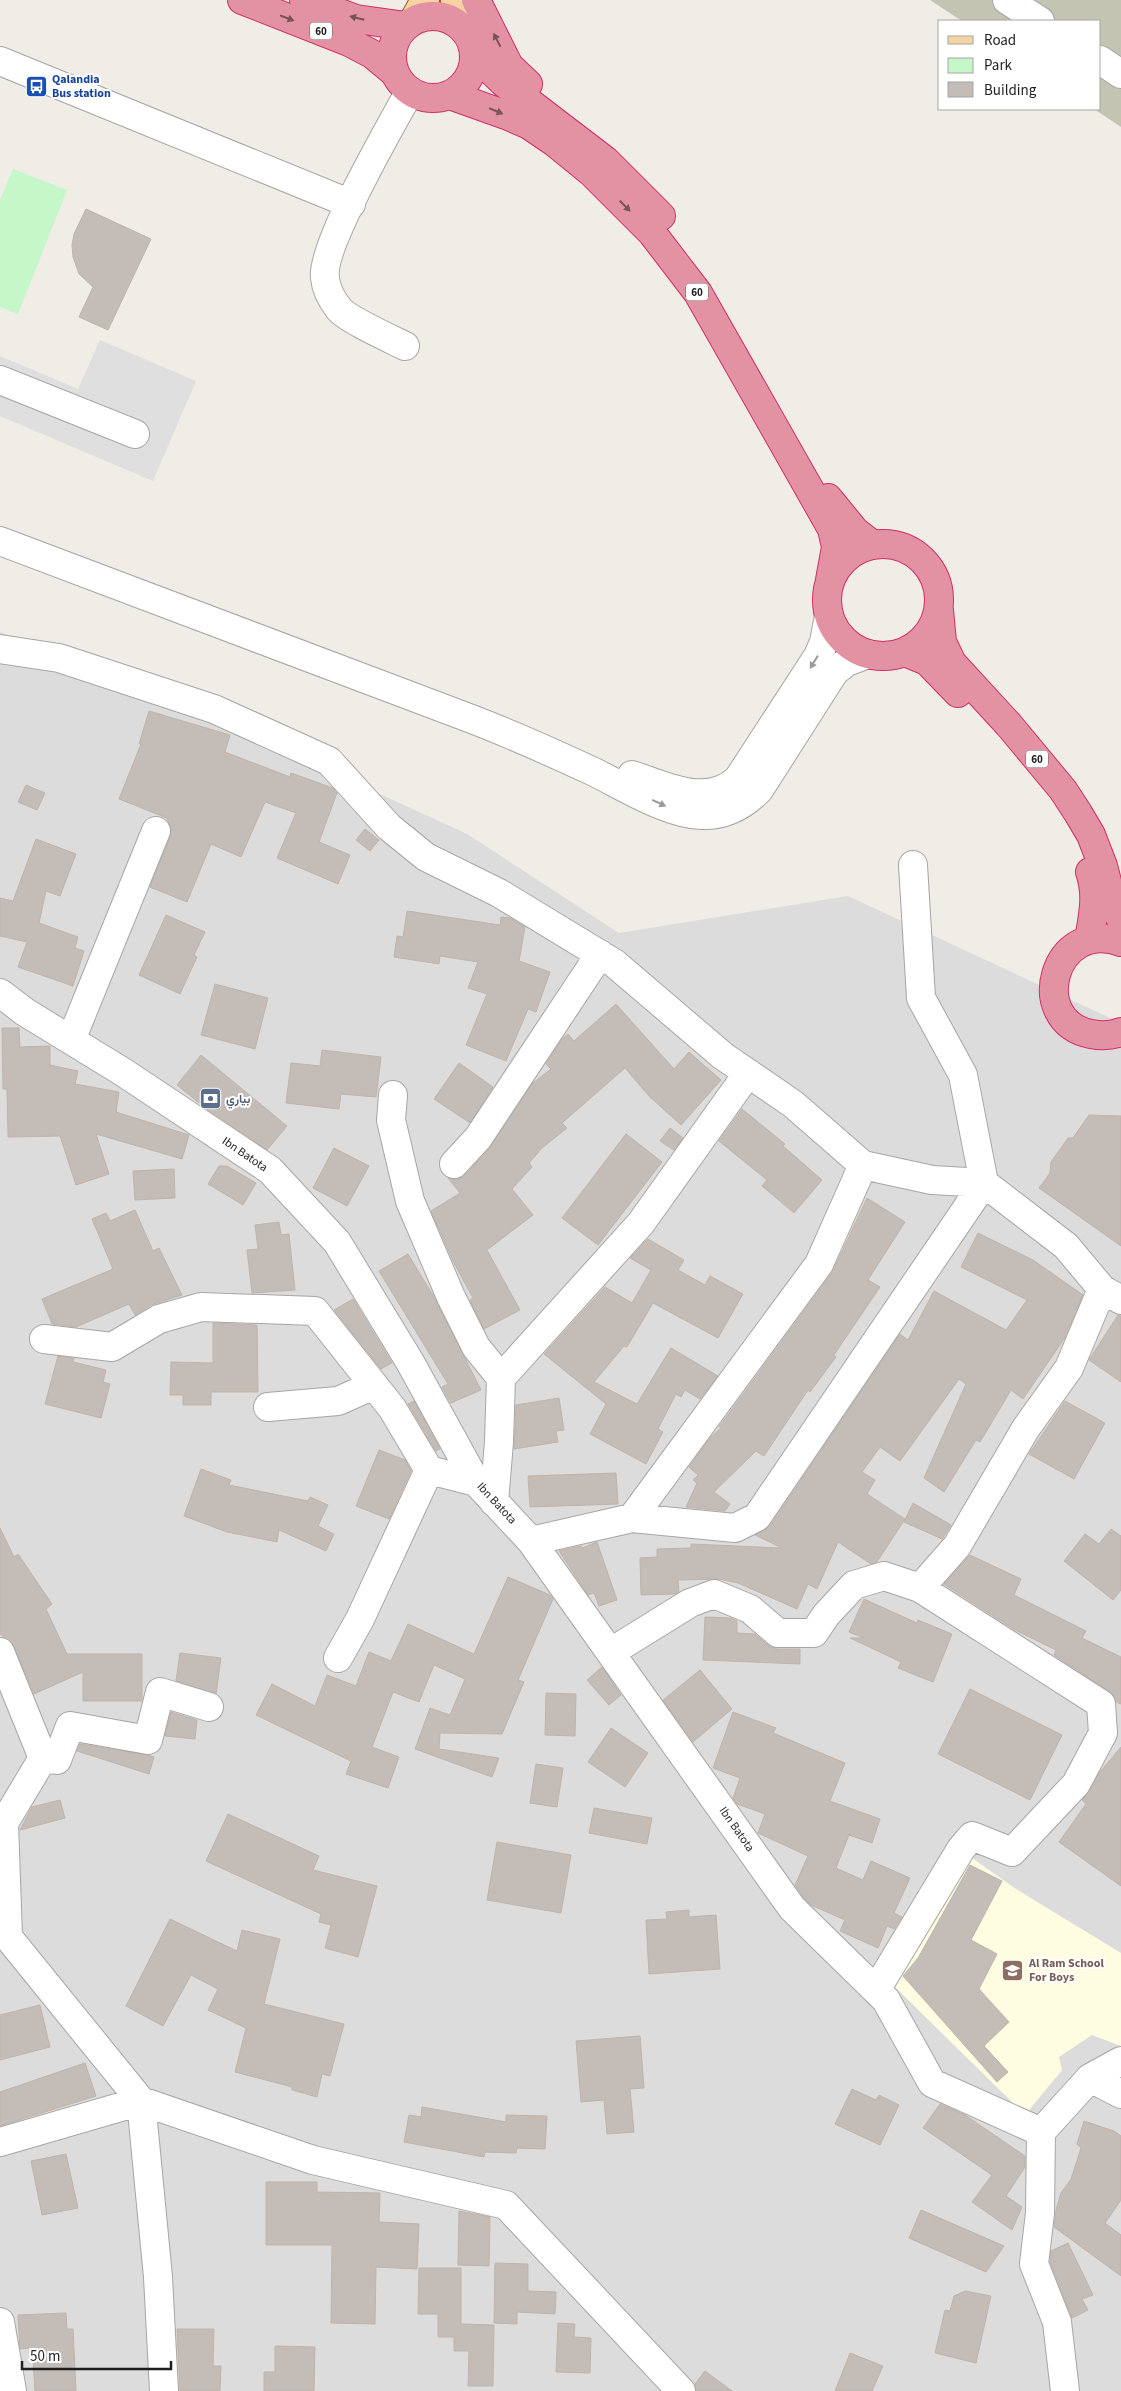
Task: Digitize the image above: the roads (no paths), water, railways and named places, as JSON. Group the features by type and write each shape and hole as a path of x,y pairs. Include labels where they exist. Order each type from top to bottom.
{"highway":[{"name":"60","path":"242,0 349,42 372,54 402,82 422,97 436,98 450,95 506,115 529,126 554,142 592,173 652,233 698,293 832,529 836,547 827,597 829,616 837,632 851,646 868,654 886,656 905,652 927,661 1004,740 1053,798 1074,830 1094,884 1095,905 1089,940"},
{"name":"60","path":"304,0 356,19 415,15 452,20 458,13 471,41 474,54 504,83 598,154 670,226 730,321 812,472 833,506 855,531 873,545"},
{"path":"476,0 509,66 598,154"},
{"path":"402,82 391,53 398,33 415,15"},
{"path":"450,95 457,91 468,78 472,71 474,54"},
{"name":"60","path":"830,580 840,563 855,551 873,545 890,544 908,549 923,560 934,574 940,592 942,642 952,663 1009,725 1063,790 1094,843 1103,866 1113,905 1121,920"},
{"path":"905,652 920,642 932,628 940,610"},
{"path":"1121,942 1104,938 1089,940 1075,946 1064,956 1056,969 1053,984 1055,1000 1061,1014 1072,1025 1085,1033 1100,1036 1121,1032"}],"street":[{"path":"1007,0 1038,20"},
{"path":"0,61 351,204"},
{"path":"1101,61 1121,74"},
{"path":"402,82 332,247 324,276 330,296 340,311 405,346"},
{"path":"0,380 135,434"},
{"path":"0,541 536,744 666,806 700,815 717,814 733,810 742,791 770,751 835,671 847,662 868,654"},
{"path":"770,751 818,656 824,642 829,616"},
{"path":"0,648 59,658 214,709 329,761 389,827 426,857 499,894 614,963 723,1056 793,1104 863,1165 932,1180 984,1183 1066,1246 1112,1295 1069,1368 1026,1428 957,1546 920,1588"},
{"path":"71,1040 156,831"},
{"path":"531,1541 632,1518 735,1528 757,1517 984,1183 963,1075 920,998 913,865"},
{"path":"454,1164 478,1138 600,954"},
{"name":"Ibn Batota","path":"0,993 25,1012 123,1072 270,1170 337,1242 410,1362 485,1492 531,1541 792,1908 886,2000 932,2083 1041,2132"},
{"path":"501,1378 641,1223 748,1073"},
{"path":"44,1339 112,1347 159,1319 202,1307 315,1311 372,1386 392,1408 429,1470 485,1492 499,1442 501,1378 476,1346 451,1297 410,1202 391,1120 393,1096"},
{"path":"632,1518 819,1264 863,1165"},
{"path":"268,1407 338,1401 372,1386"},
{"path":"338,1658 360,1619 429,1470"},
{"path":"611,1652 690,1603 714,1594 750,1609 778,1633 814,1633 826,1615 854,1585 884,1576 920,1588 1101,1704 1103,1733 1076,1784 1012,1852 972,1836 961,1849 876,1990"},
{"path":"0,1652 43,1758"},
{"path":"43,1758 57,1760 70,1726 148,1740 160,1692 209,1707"},
{"path":"43,1758 2,1821 8,1937 141,2101 312,2160 506,2205 681,2391"},
{"path":"1065,2391 1057,2322 1034,2264 1040,2212 1041,2132 1090,2078 1121,2061"},
{"path":"1090,2078 1121,2094"},
{"path":"0,2142 141,2101"},
{"path":"141,2101 158,2277 164,2391"},
{"path":"0,2322 12,2391"}],"place":[{"name":"Qalandia Bus station","path":"36,86"},
{"name":"بياري","path":"210,1099"},
{"name":"Al Ram School For Boys","path":"1013,1970"}]}
